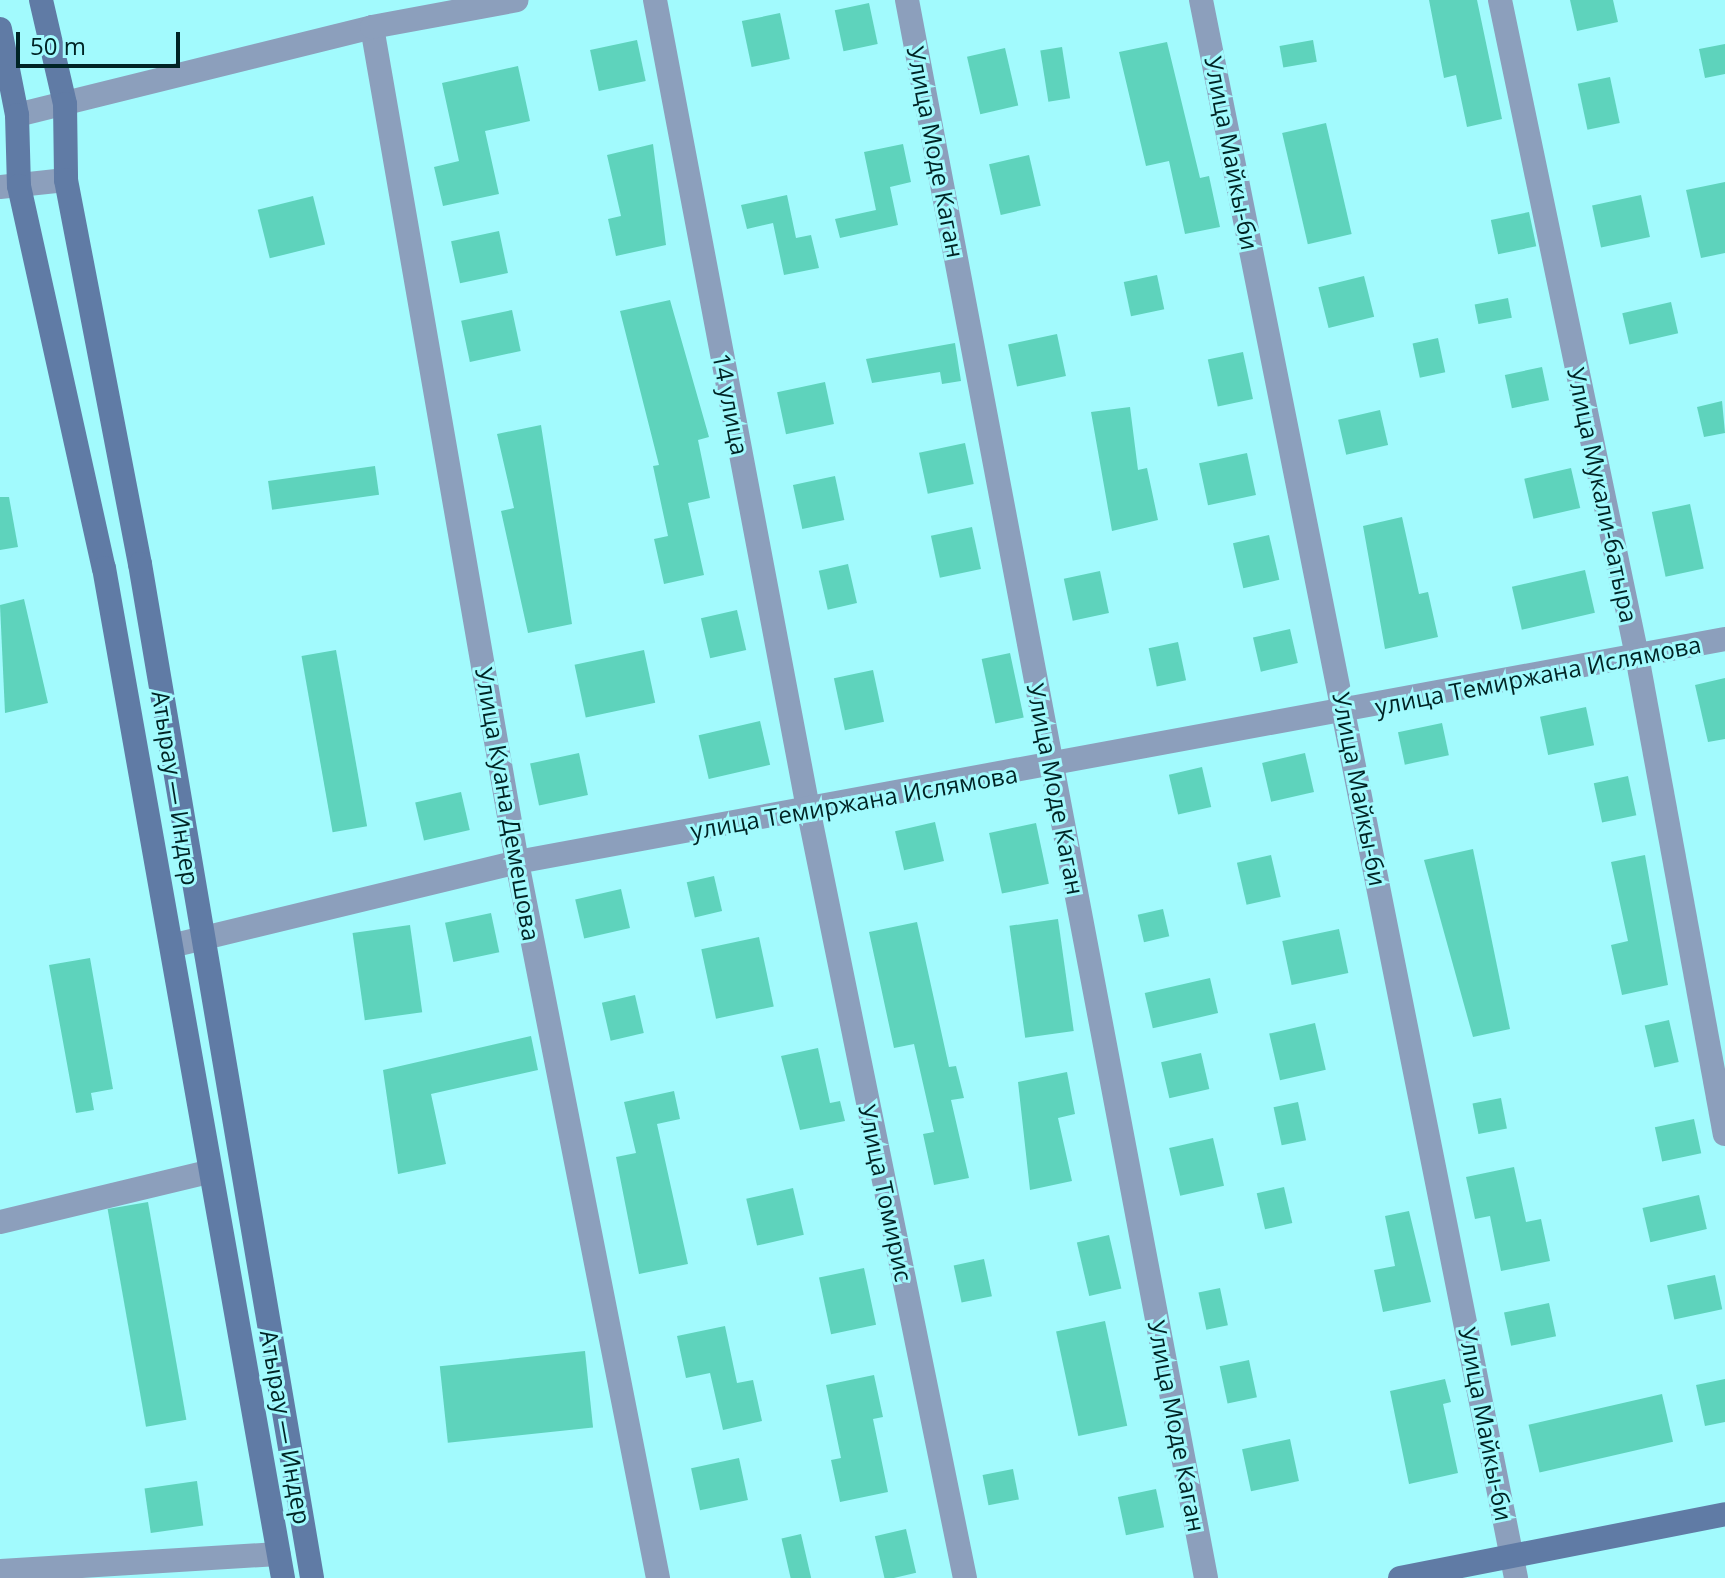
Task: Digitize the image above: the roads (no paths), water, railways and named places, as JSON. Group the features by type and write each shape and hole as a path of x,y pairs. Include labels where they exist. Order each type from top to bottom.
{"main road":[{"name":"Атырау — Индер","path":"41,0 65,104 66,180 140,564 312,1578"},
{"name":"Атырау — Индер","path":"0,29 17,115 9,186 104,568 175,945 208,1172 283,1578"},
{"path":"1400,1578 1514,1567 1725,1514"}],"street":[{"path":"17,115 372,27 517,0"},
{"name":"14 улица","path":"655,0 808,808"},
{"name":"Улица Моде Каган","path":"907,0 1206,1578"},
{"name":"Улица Майкы-би","path":"1201,0 1514,1567"},
{"name":"Улица Мукали-батыра","path":"1500,0 1637,656 1725,1134"},
{"name":"Улица Куана Демешова","path":"372,27 517,862 658,1578"},
{"path":"9,186 66,180"},
{"name":"улица Темиржана Ислямова","path":"175,945 517,862 808,808 1052,768 1725,639"},
{"name":"Улица Томирис","path":"808,808 965,1578"},
{"path":"0,1222 208,1172"},
{"path":"0,1571 278,1554"}]}
